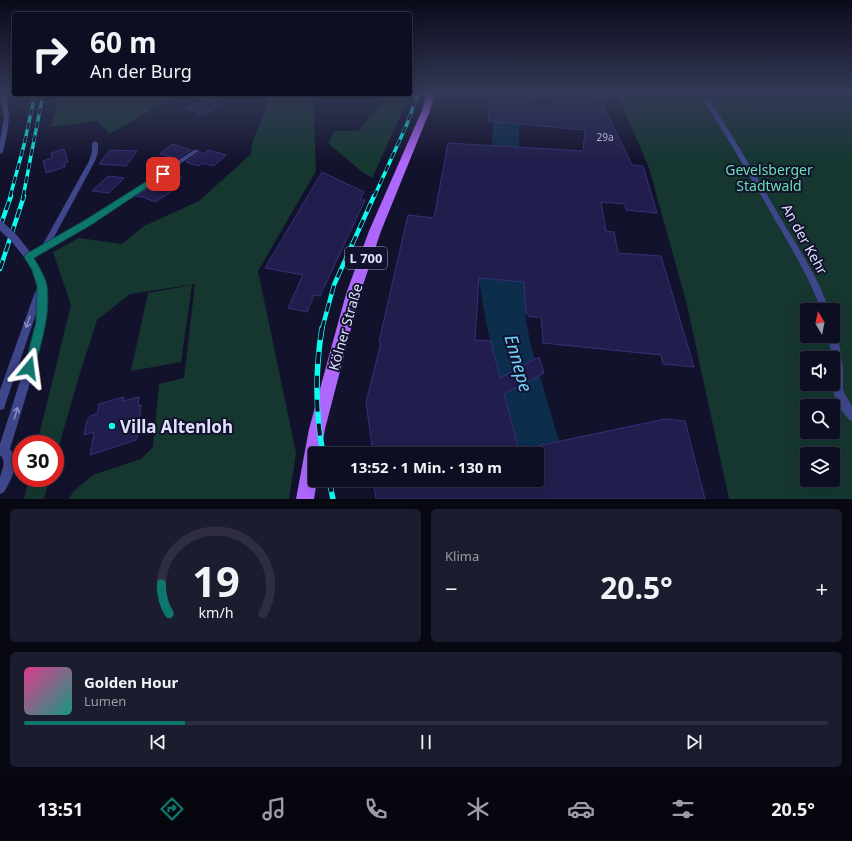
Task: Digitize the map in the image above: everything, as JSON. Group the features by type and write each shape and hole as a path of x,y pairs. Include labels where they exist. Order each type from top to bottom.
{"main road":[{"name":"Kölner Straße","path":"306,499 317,429 353,294 375,231 423,116"}],"street":[{"path":"0,152 8,116"},
{"name":"An der Kehr","path":"717,116 736,145 803,262 823,303"},
{"path":"43,249 92,161 95,152 95,143"},
{"path":"29,257 88,223 196,151"},
{"path":"0,225 14,238 29,257 42,286 41,322 34,353 2,450 9,457 10,465 7,475 0,488"},
{"path":"0,405 42,286"},
{"path":"833,343 838,368 838,390 846,408 852,416"}],"green space":[{"path":"54,116 140,116 110,134 97,121 51,127"},
{"path":"263,116 314,116 316,171 258,271 296,453 289,499 68,499 75,490 93,475 141,459 153,447 159,384 184,378 195,284 130,294 97,320 62,435 39,435 71,305 53,252 79,238 122,244 144,226 199,201 251,154 252,143"},
{"path":"370,116 400,116 372,178 361,171 328,143 334,131 358,131"},
{"name":"Gevelsberger Stadtwald","path":"627,116 852,116 852,499 729,499 687,305 649,168"},
{"path":"192,285 181,362 131,371 148,293"},
{"path":"27,487 47,487 44,499 24,499"}],"water":[{"path":"493,121 519,123 519,147 492,145"},
{"name":"Ennepe","path":"479,278 524,282 526,321 531,346 559,441 529,447 518,447 491,343"}],"building":[{"path":"489,116 608,116 632,165 643,166 657,213 626,210 625,204 601,202 606,231 614,232 618,253 661,256 694,367 663,364 661,355 543,343 541,317 530,317 526,313 524,282 479,278 475,340 491,341 500,378 539,357 544,373 504,394 518,447 372,447 366,402 381,343 379,342 408,215 434,218 448,143 583,151 585,130 488,121"},
{"path":"172,144 191,150 177,159 160,154"},
{"path":"64,149 68,162 64,163 65,167 46,173 43,161 52,158 51,153"},
{"path":"110,150 137,151 126,166 99,164"},
{"path":"208,150 226,155 214,166 202,163 198,166 186,162 200,152 204,154"},
{"path":"176,169 182,178 166,189 171,192 155,202 136,196"},
{"path":"322,172 364,192 360,200 365,200 320,296 314,295 307,312 288,308 303,275 265,268"},
{"path":"108,176 124,178 109,193 92,191"},
{"name":"Villa Altenloh","path":"124,397 123,401 139,397 138,406 141,405 136,440 90,455 94,432 84,435 87,420 90,416 97,414 99,404"},
{"path":"665,419 685,421 705,499 376,499 374,487 544,487 544,447 537,446"}],"railway":[{"path":"10,197 30,116"},
{"path":"23,197 39,116"},
{"path":"374,197 410,116"},
{"path":"0,227 11,196"},
{"path":"0,269 24,196"},
{"path":"322,329 334,285 374,196"},
{"path":"322,328 317,375 317,407 322,447"},
{"path":"330,487 333,499"}],"place":[{"name":"Villa Altenloh","path":"112,426"}],"route":[{"path":"29,368 41,322 42,286 29,257 88,223 163,174"}]}
